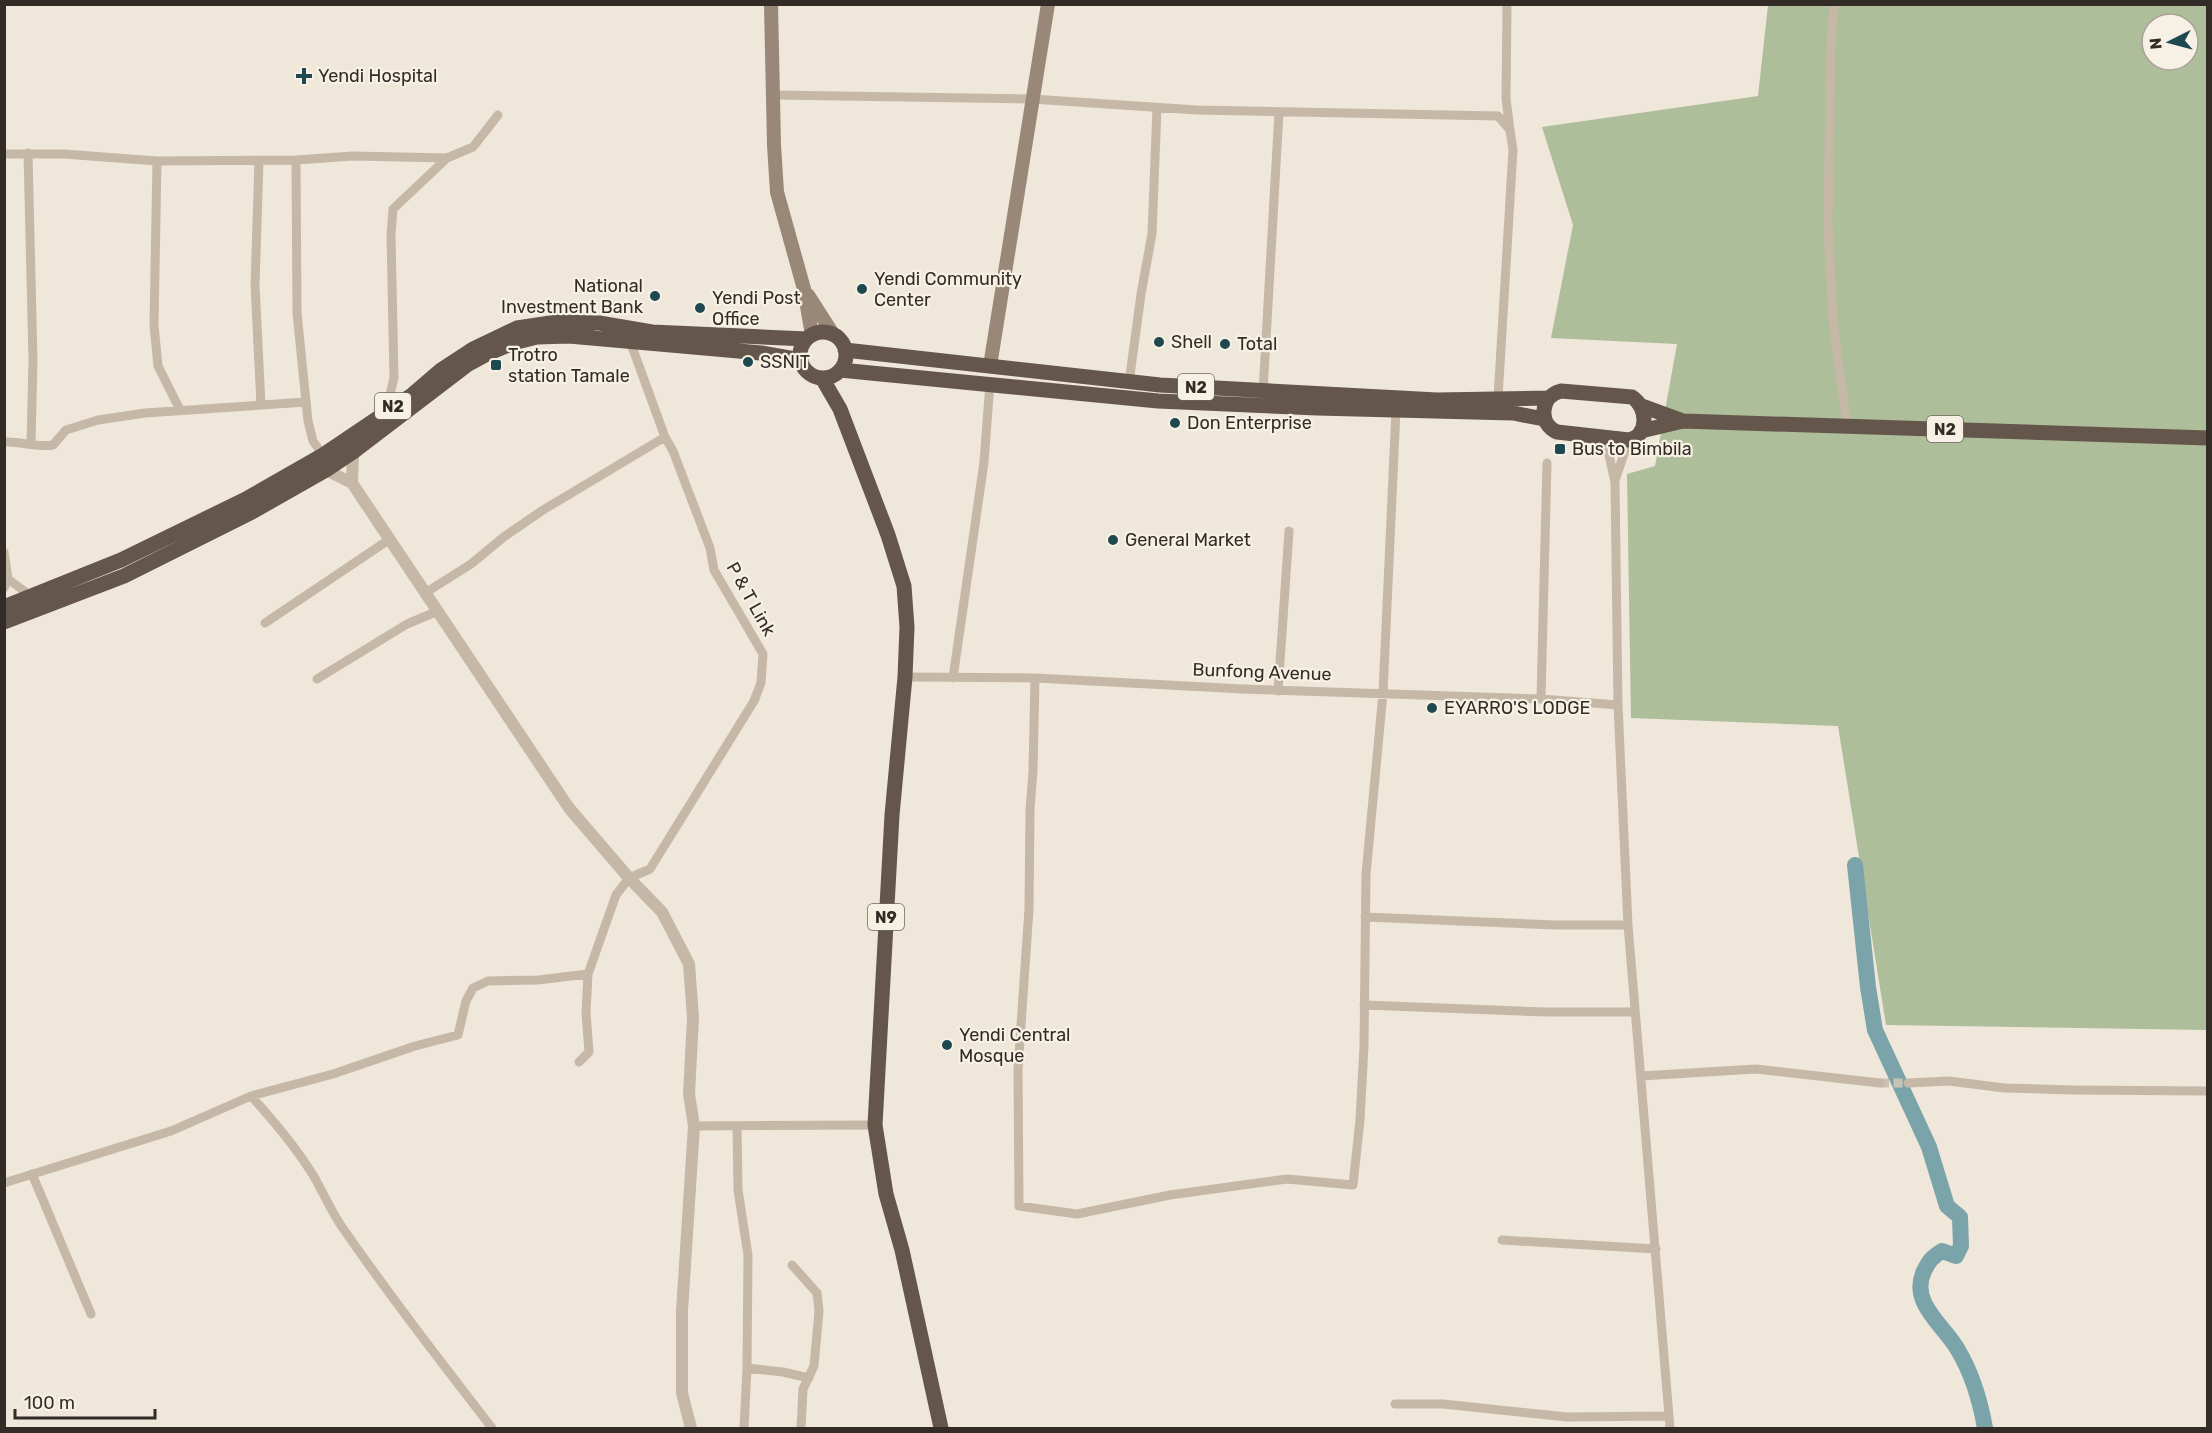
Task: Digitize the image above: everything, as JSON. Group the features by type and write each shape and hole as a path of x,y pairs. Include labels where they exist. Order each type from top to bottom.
{"highway":[{"name":"N2","path":"4,622 124,576 252,512 327,464 386,410 412,395 441,370 473,349 517,328 557,322 599,323 652,332 809,337"},
{"path":"826,332 833,334 845,350 846,357 832,374 808,373 800,353 809,337 826,332"},
{"name":"N2","path":"4,607 121,560 246,499 353,452 467,365 513,343 537,337 569,336 761,353 801,360"},
{"name":"N2","path":"845,350 1129,383 1437,400 1548,398"},
{"name":"N2","path":"832,374 990,383 1158,401 1513,412 1544,419"},
{"name":"N9","path":"832,374 840,409 888,535 904,586 907,627 905,676 892,815 875,1125 886,1194 902,1250 941,1428"},
{"path":"1561,391 1632,397 1642,406 1644,421 1635,435 1605,437 1557,432 1551,430 1544,419 1544,406 1548,398 1554,392 1561,391"},
{"name":"N2","path":"1642,406 1683,421"},
{"name":"N2","path":"1635,435 1683,421 2208,438"}],"main road":[{"path":"771,4 777,192 804,289 809,337"},
{"path":"990,366 1048,4"},
{"path":"804,289 833,334"}],"street":[{"path":"1498,398 1513,150 1506,99 1507,4"},
{"path":"1834,4 1831,41 1828,224 1833,321 1847,426"},
{"path":"774,95 1032,99 1088,101 1157,108 1498,116 1510,130"},
{"path":"1129,383 1152,234 1157,108"},
{"path":"1263,392 1279,111"},
{"path":"386,410 394,378 391,235 393,209 447,158 473,147 498,115"},
{"path":"28,153 33,360 31,444"},
{"path":"4,154 64,154 157,161 260,161 353,156 447,158"},
{"path":"296,160 297,313 306,402 313,441 327,464 352,483 569,808 628,878 662,912 689,964 693,1018 689,1094 694,1126 682,1311 682,1393 691,1428"},
{"path":"157,161 154,326 158,366 180,410"},
{"path":"260,161 255,285 261,405"},
{"name":"P & T Link","path":"628,878 650,869 754,701 761,683 763,654 714,570 710,548 673,451 665,437 630,341"},
{"path":"953,678 984,462 990,383"},
{"path":"4,442 41,447 53,446 66,430 98,420 145,413 306,402"},
{"path":"1035,678 1029,909 1018,1068 1019,1206 1077,1214 1170,1195 1277,1180 1353,1185 1360,1120 1369,836 1383,693 1396,410"},
{"path":"1615,482 1635,435"},
{"path":"425,593 471,564 505,536 543,510 665,437"},
{"path":"1605,437 1615,482 1618,705 1628,925 1670,1428"},
{"path":"352,483 353,452"},
{"path":"1541,699 1547,463"},
{"path":"1278,690 1289,531"},
{"path":"265,623 390,539"},
{"path":"4,552 7,584 31,596"},
{"path":"317,679 407,624 438,611"},
{"name":"Bunfong Avenue","path":"905,676 1035,678 1278,690 1541,699 1618,705"},
{"path":"579,1062 589,1052 586,1012 588,974 616,895 628,878"},
{"path":"1365,916 1556,925 1628,925"},
{"path":"4,1184 171,1131 251,1096 333,1074 415,1046 458,1035 466,1001 473,988 488,981 538,980 588,974"},
{"path":"1364,1005 1546,1012 1635,1012"},
{"path":"1641,1076 1756,1069 1880,1083"},
{"path":"1908,1083 1949,1081 2004,1088 2208,1092"},
{"path":"251,1096 287,1135 314,1176 345,1231 400,1309 492,1428"},
{"path":"694,1126 875,1125"},
{"path":"737,1126 738,1190 748,1255 744,1428"},
{"path":"32,1174 91,1314"},
{"path":"1502,1240 1656,1249"},
{"path":"792,1264 817,1293 818,1338 814,1366 803,1389 801,1428"},
{"path":"747,1368 783,1371 808,1378"},
{"path":"1395,1404 1443,1404 1567,1417 1669,1416"}],"green space":[{"path":"1768,5 2207,5 2207,1030 1886,1025 1838,726 1631,718 1627,474 1655,466 1677,344 1551,338 1573,225 1542,127 1758,96"}],"waterway":[{"path":"1855,865 1875,1030 1929,1147 1947,1206 1960,1217 1961,1246 1956,1256 1942,1251 1931,1260 1924,1271 1921,1293 1930,1313 1952,1341 1968,1369 1985,1428"}],"tunnel":[{"path":"1880,1083 1908,1083"}],"place":[{"name":"Yendi Hospital","path":"304,76"},
{"name":"Yendi Community Center","path":"862,289"},
{"name":"National Investment Bank","path":"655,296"},
{"name":"Yendi Post Office","path":"700,308"},
{"name":"Shell","path":"1159,342"},
{"name":"Total","path":"1225,344"},
{"name":"SSNIT","path":"748,362"},
{"name":"Trotro station Tamale","path":"496,365"},
{"name":"Don Enterprise","path":"1175,423"},
{"name":"Bus to Bimbila","path":"1560,449"},
{"name":"General Market","path":"1113,540"},
{"name":"EYARRO'S LODGE","path":"1432,708"},
{"name":"Yendi Central Mosque","path":"947,1045"}]}
